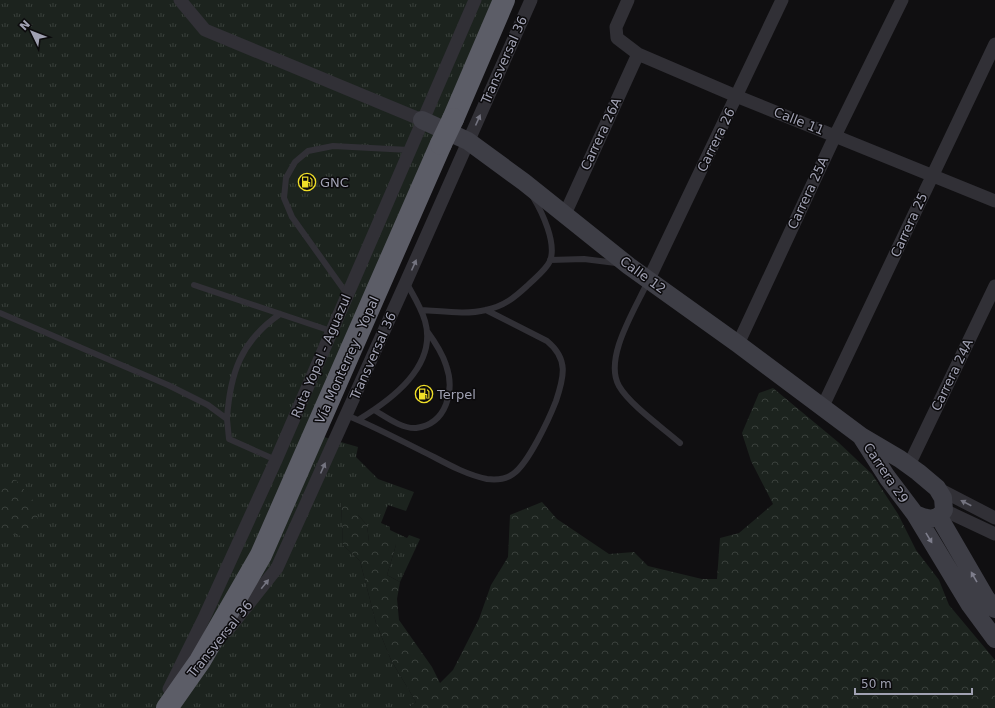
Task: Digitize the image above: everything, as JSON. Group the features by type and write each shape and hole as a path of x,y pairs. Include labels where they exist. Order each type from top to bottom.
{"highway":[{"name":"Vía Monterrey - Yopal","path":"166,700 200,662 261,555 504,0"}],"main road":[{"name":"Calle 12","path":"422,120 468,141 524,182 629,266 823,406 861,436"},
{"name":"Carrera 29","path":"861,436 908,465 937,488"},
{"name":"Carrera 29","path":"861,436 887,477 915,514 970,605 995,639"},
{"path":"937,488 943,498 942,513 995,610"},
{"name":"Carrera 29","path":"915,514 924,518 942,513"}],"street":[{"path":"180,0 205,30 422,120 348,291"},
{"name":"Transversal 36","path":"166,700 277,568 352,417 406,282 531,0"},
{"name":"Calle 11","path":"628,0 616,27 617,38 638,54 736,96 995,200"},
{"name":"Carrera 25A","path":"738,344 835,136 902,0"},
{"name":"Carrera 26","path":"649,279 736,96 777,1"},
{"name":"Carrera 25","path":"823,406 995,44"},
{"name":"Carrera 26A","path":"565,214 638,54"},
{"name":"Carrera 24A","path":"908,465 995,286"},
{"path":"937,488 995,518"},
{"path":"942,513 995,534"}],"lane":[{"name":"Ruta Yopal - Aguazul","path":"166,700 276,460 473,1"},
{"path":"348,291 292,217 284,198 286,178 295,162 308,151 333,146 409,150"},
{"path":"422,310 462,312 486,310 511,301 535,278 550,260 551,241 548,228 542,213 524,182"},
{"path":"550,260 598,260 629,266"},
{"path":"649,279 616,348 614,370 619,386 630,399 680,443"},
{"path":"374,410 402,426 416,428 432,422 442,412 449,398 450,383 447,366 440,349 427,330 422,310 406,282"},
{"path":"194,285 331,331"},
{"path":"352,417 458,470 488,479 503,479 514,474 524,463 550,416 563,381 563,367 555,348 547,341 486,310"},
{"path":"0,313 168,385 208,405 227,419"},
{"path":"276,460 229,439 227,419 229,395 238,361 249,342 264,325 280,314"},
{"path":"352,417 374,410 395,395 409,380 419,365 423,354 427,330"}],"green space":[{"path":"0,0 505,0 317,435 358,447 356,457 378,479 414,492 406,511 388,505 381,523 390,527 390,530 407,538 409,535 420,539 400,582 387,575 396,545 369,542 367,525 358,515 341,501 343,545 360,561 376,623 391,660 416,702 408,708 0,708"},
{"path":"773,388 838,442 872,474 898,514 916,550 939,580 949,605 995,660 995,708 408,708 416,702 391,660 376,623 360,561 343,545 341,501 357,502 358,515 367,525 369,542 388,538 396,545 387,575 400,582 397,599 399,620 432,667 440,683 453,670 479,619 491,585 508,557 510,515 542,502 557,519 609,554 634,552 648,566 702,579 717,579 720,538 739,533 773,504 751,461 742,433 759,393"},
{"path":"0,477 16,480 36,504 38,524 25,537 0,531"}],"place":[{"name":"GNC","path":"307,182"},
{"name":"Terpel","path":"424,394"}]}
